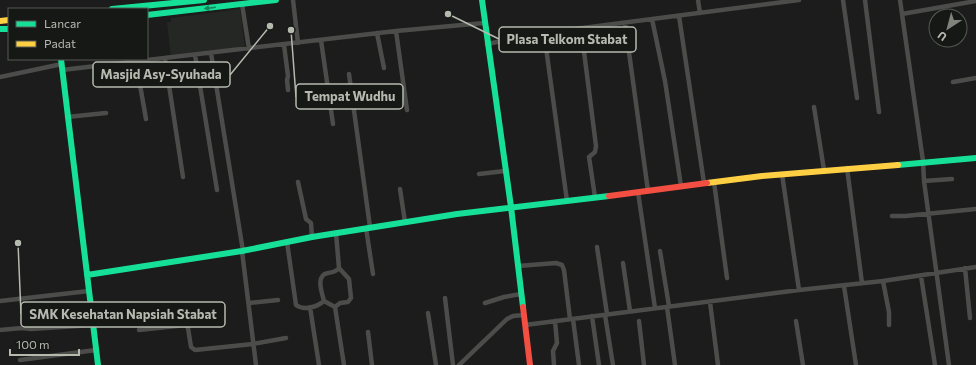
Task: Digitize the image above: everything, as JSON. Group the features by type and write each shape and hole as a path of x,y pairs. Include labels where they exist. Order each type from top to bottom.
{"street":[{"path":"121,8 204,0"},
{"path":"148,15 276,0"},
{"path":"292,0 298,43"},
{"path":"482,0 530,365"},
{"path":"698,0 700,13"},
{"path":"487,44 544,33 799,0"},
{"path":"844,0 857,98"},
{"path":"864,0 878,112"},
{"path":"900,0 923,161 924,181 949,365"},
{"path":"902,14 976,1"},
{"path":"177,2 178,12"},
{"path":"242,4 248,49"},
{"path":"679,16 704,184"},
{"path":"652,19 665,81 681,186"},
{"path":"0,77 62,65 136,62 396,31 484,23"},
{"path":"625,23 648,191"},
{"path":"581,28 596,146 595,152 589,157 595,197"},
{"path":"396,31 407,110"},
{"path":"544,33 567,201"},
{"path":"378,34 384,68"},
{"path":"321,40 333,124"},
{"path":"284,45 288,76 288,90"},
{"path":"211,54 243,251 256,365"},
{"path":"195,55 217,190"},
{"path":"165,59 183,177"},
{"path":"136,62 146,119"},
{"path":"62,65 67,117 98,365"},
{"path":"349,74 373,274"},
{"path":"953,82 976,78"},
{"path":"814,107 824,170"},
{"path":"67,117 106,113"},
{"path":"87,275 243,251 368,227 510,207 782,174 923,161 976,158"},
{"path":"847,168 862,284"},
{"path":"479,174 505,171"},
{"path":"782,174 799,290"},
{"path":"924,181 952,179"},
{"path":"298,182 306,218 311,223 312,237"},
{"path":"714,182 727,278"},
{"path":"400,189 405,222"},
{"path":"638,192 654,305"},
{"path":"892,216 976,209"},
{"path":"335,307 340,303 348,302 351,298 349,279 340,268 336,233"},
{"path":"287,242 296,305 300,308 310,307 317,306 324,301"},
{"path":"597,247 613,365"},
{"path":"660,251 676,365"},
{"path":"518,266 556,263 562,265 579,365"},
{"path":"623,263 630,308"},
{"path":"525,325 592,316 630,308 710,302 799,290 862,284 976,267"},
{"path":"335,307 324,301 320,282 322,276 326,273 335,272 340,268"},
{"path":"965,268 970,318"},
{"path":"921,276 935,365"},
{"path":"883,281 889,312 889,325"},
{"path":"844,286 852,327 856,365"},
{"path":"0,301 89,291"},
{"path":"485,303 504,297 521,294"},
{"path":"444,298 453,365"},
{"path":"249,303 278,300"},
{"path":"710,302 718,365"},
{"path":"310,307 319,365"},
{"path":"335,307 344,365"},
{"path":"428,313 436,365"},
{"path":"459,365 506,319 513,316 524,315"},
{"path":"592,316 599,365"},
{"path":"554,365 553,352 557,343 555,321"},
{"path":"639,321 644,365"},
{"path":"796,321 803,365"},
{"path":"0,330 93,325"},
{"path":"139,330 186,325 193,350 253,344 286,338"},
{"path":"368,332 372,365"},
{"path":"20,360 96,350"}],"shaded area":[{"path":"240,9 245,48 171,57 167,22 171,22 171,18"}],"traffic: fast":[{"path":"122,8 204,0"},
{"path":"148,15 276,0"},
{"path":"482,0 511,207 523,307"},
{"path":"0,29 8,29"},
{"path":"61,60 98,365"},
{"path":"898,165 976,158"},
{"path":"87,275 242,251 312,237 457,214 609,196"}],"traffic: slow":[{"path":"0,21 8,20"},
{"path":"707,183 762,176 898,165"}],"traffic: jam":[{"path":"609,196 707,183"},
{"path":"523,307 530,365"}],"place":[{"name":"Plasa Telkom Stabat","path":"448,14"},
{"name":"Masjid Asy-Syuhada","path":"270,26"},
{"name":"Tempat Wudhu","path":"291,30"},
{"name":"SMK Kesehatan Napsiah Stabat","path":"18,243"}]}
